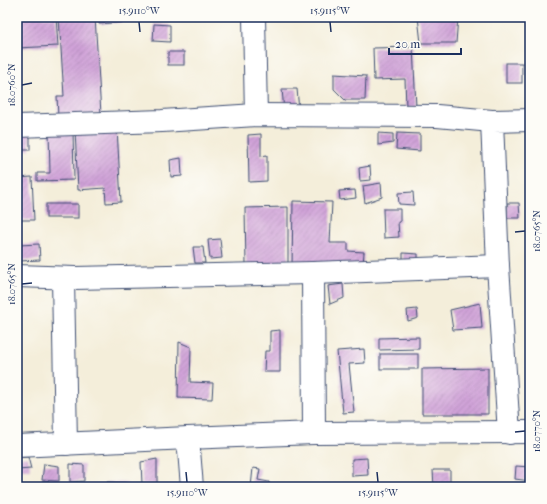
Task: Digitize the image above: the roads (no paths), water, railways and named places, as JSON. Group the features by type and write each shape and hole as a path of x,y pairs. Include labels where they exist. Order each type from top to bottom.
{"street":[{"path":"254,17 256,115"},
{"path":"17,126 162,121 256,115 437,116 492,121 530,120"},
{"path":"17,446 314,433 519,432 498,266 492,121"},
{"path":"17,276 63,278 313,273 498,266"},
{"path":"313,273 314,433"},
{"path":"63,278 66,444"},
{"path":"188,438 192,487"}]}
